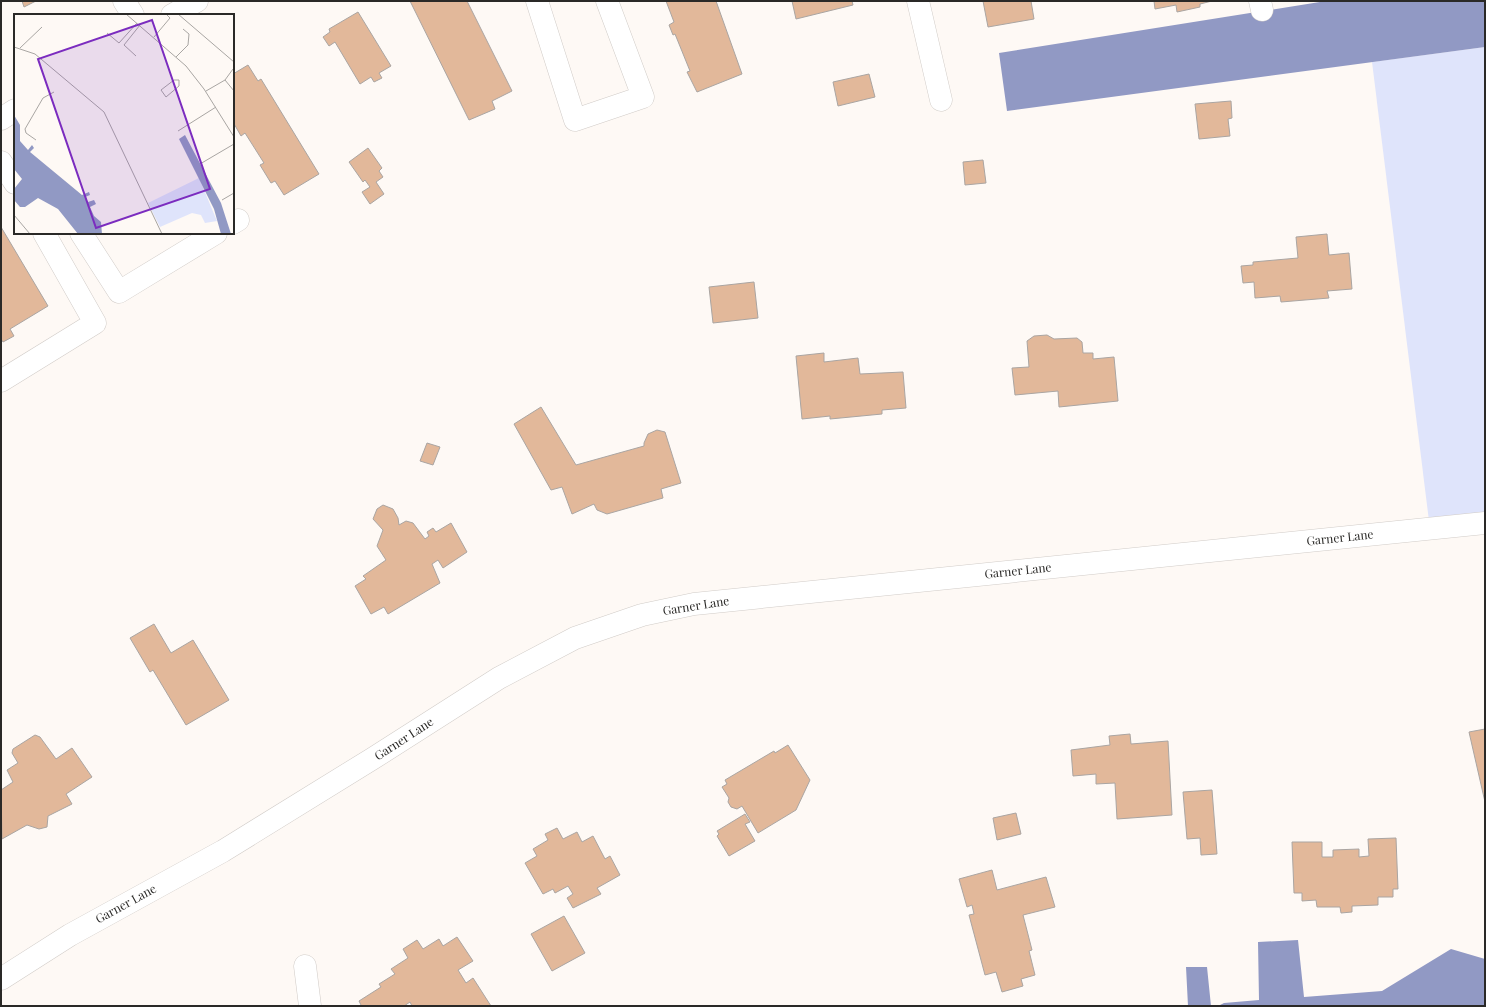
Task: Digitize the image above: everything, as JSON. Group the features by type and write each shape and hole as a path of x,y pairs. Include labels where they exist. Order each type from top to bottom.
{"street":[{"path":"124,1 132,14"},
{"path":"174,14 197,1"},
{"path":"537,1 575,120 643,97 607,1"},
{"path":"918,1 941,100"},
{"path":"1,162 14,182"},
{"path":"1,381 95,323 45,234"},
{"path":"82,234 119,292 214,234"},
{"name":"Garner Lane","path":"1,979 70,935 223,851 372,760 499,678 575,638 642,615 694,604 1485,523"},
{"path":"305,966 310,1006"}],"shaded area":[{"path":"1485,47 1485,522 1430,529 1372,62"}],"water":[{"path":"1326,1 1485,1 1485,47 1007,111 999,53"},
{"path":"1298,940 1304,997 1382,991 1451,949 1485,959 1485,1006 1218,1006 1224,1003 1259,1000 1258,942"},
{"path":"1186,967 1207,967 1211,1006 1188,1006"}],"building":[{"path":"22,1 36,1 24,7"},
{"path":"410,1 467,1 512,91 492,101 495,109 469,120"},
{"path":"666,1 716,1 742,74 697,92 687,72 690,71 675,34 673,35 669,25 674,22"},
{"path":"792,1 852,1 853,5 796,19"},
{"path":"983,1 1031,1 1034,19 988,27"},
{"path":"1154,1 1212,1 1200,4 1200,7 1177,12 1176,5 1155,9"},
{"path":"358,12 391,66 379,73 382,78 374,82 371,77 360,84 335,42 329,46 323,37 330,32 329,29"},
{"path":"248,65 258,81 261,79 319,174 284,195 275,181 271,183 260,165 264,163 245,133 241,136 234,124 234,73"},
{"path":"869,74 875,97 838,106 833,82"},
{"path":"1231,101 1232,118 1228,119 1230,136 1199,139 1195,104"},
{"path":"368,148 382,168 379,171 383,177 376,182 384,194 370,204 362,192 370,187 365,180 363,182 349,162"},
{"path":"983,160 986,183 965,185 963,162"},
{"path":"1,227 48,306 10,329 14,336 3,342 1,339"},
{"path":"1327,234 1329,255 1349,253 1352,289 1327,291 1329,298 1281,302 1280,296 1255,298 1254,282 1243,283 1241,266 1253,265 1253,262 1298,258 1296,237"},
{"path":"754,282 758,318 713,323 709,287"},
{"path":"1047,335 1054,339 1077,338 1082,342 1083,353 1093,353 1093,359 1114,357 1118,401 1059,407 1058,391 1015,395 1012,368 1029,367 1027,341 1034,336"},
{"path":"824,353 824,362 858,358 860,374 903,372 906,408 882,410 882,414 830,419 830,416 802,419 796,356"},
{"path":"541,407 576,465 644,446 648,434 657,430 665,432 681,483 661,489 663,498 607,514 597,510 594,504 572,514 562,487 551,490 514,424"},
{"path":"427,443 440,447 433,465 420,461"},
{"path":"383,505 393,509 398,518 399,525 406,521 413,523 425,539 429,536 427,532 433,528 436,532 451,523 467,552 443,568 438,560 432,564 440,583 388,614 384,607 371,614 355,586 366,579 363,576 386,560 377,546 383,530 373,519 377,509"},
{"path":"154,624 171,653 193,640 229,700 186,725 153,670 150,672 130,638"},
{"path":"1485,729 1485,802 1469,732"},
{"path":"1130,734 1131,744 1168,741 1172,815 1117,819 1115,783 1096,784 1096,774 1073,776 1071,750 1110,745 1109,736"},
{"path":"35,735 40,737 56,759 72,748 92,777 66,794 72,804 48,816 47,827 39,829 27,825 2,839 1,790 13,782 7,770 18,763 12,753 13,749"},
{"path":"788,745 810,780 796,810 758,833 742,806 737,809 731,807 728,802 729,798 722,787 727,784 725,780 774,751 775,753"},
{"path":"1212,790 1217,854 1201,855 1200,838 1187,839 1183,792"},
{"path":"1016,813 1021,834 997,840 993,818"},
{"path":"745,814 750,822 745,824 755,841 729,856 717,836 719,834 717,831"},
{"path":"557,828 563,839 577,832 582,842 593,836 605,859 610,856 620,875 597,888 601,894 573,908 567,898 573,894 568,886 555,893 553,889 543,894 525,863 537,856 533,849 548,840 545,834"},
{"path":"1396,838 1398,889 1393,889 1393,897 1378,897 1378,905 1352,906 1352,912 1341,913 1340,907 1317,907 1316,900 1302,901 1302,893 1294,893 1292,842 1322,842 1322,857 1333,857 1333,850 1359,849 1359,857 1369,856 1368,839"},
{"path":"992,870 997,890 1046,877 1055,907 1023,915 1032,950 1029,951 1035,975 1021,979 1023,986 1002,992 996,972 985,975 969,915 974,914 972,905 967,907 959,879"},
{"path":"564,916 585,953 552,971 531,934"},
{"path":"457,937 473,961 458,970 466,983 473,978 491,1006 412,1006 410,1002 404,1006 360,1006 359,1001 381,987 379,984 395,974 391,969 408,958 403,949 417,940 423,949 439,939 443,946"}]}
